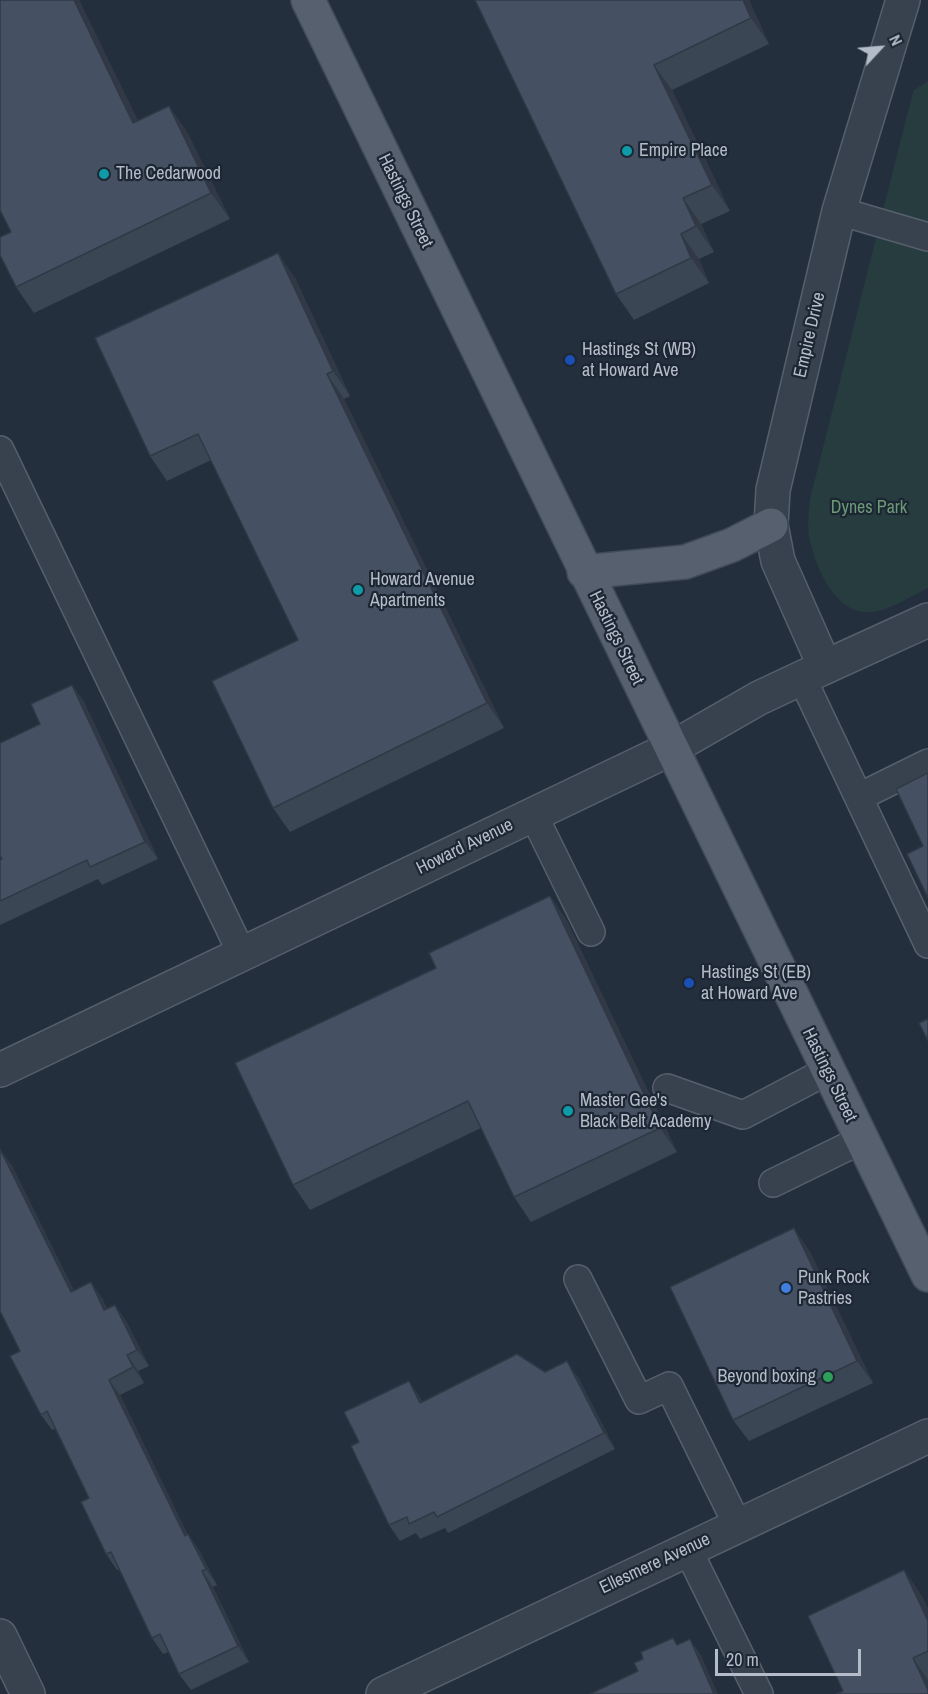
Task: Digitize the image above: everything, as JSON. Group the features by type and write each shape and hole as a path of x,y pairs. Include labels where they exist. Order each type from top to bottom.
{"main road":[{"name":"Hastings Street","path":"308,0 670,749 928,1275"},
{"path":"584,572 685,562 732,545 771,525"}],"street":[{"name":"Empire Drive","path":"813,673 778,561 771,525 773,490 839,211 903,0"},
{"name":"Howard Avenue","path":"0,1070 670,749 759,698 928,620"},
{"name":"Ellesmere Avenue","path":"383,1694 687,1548 928,1436"},
{"path":"0,1636 28,1694"}],"lane":[{"path":"839,211 928,237"},
{"path":"0,450 242,954"},
{"path":"813,673 859,797 928,944"},
{"path":"859,797 928,763"},
{"path":"533,814 591,932"},
{"path":"667,1088 743,1115 827,1071"},
{"path":"772,1183 861,1140"},
{"path":"578,1279 639,1401 669,1386 738,1526"},
{"path":"687,1548 759,1694"}],"green space":[{"name":"Dynes Park","path":"928,81 928,588 886,609 872,612 859,611 847,606 837,598 816,561 809,536 810,499 912,96 914,90"}],"building":[{"name":"The Cedarwood","path":"0,0 74,0 133,123 169,106 211,193 16,287 0,255 0,237 11,232 0,210"},
{"name":"Empire Place","path":"475,0 743,0 751,18 654,65 712,185 683,198 696,226 681,234 691,258 616,294"},
{"path":"278,253 333,371 327,374 487,703 273,808 212,681 298,640 198,434 150,456 95,338"},
{"path":"72,685 145,842 90,867 87,860 0,901 0,860 2,859 0,855 0,743 40,724 31,704"},
{"path":"928,773 928,898 907,854 923,846 896,789"},
{"path":"550,896 660,1128 514,1197 468,1101 293,1185 235,1063 436,968 429,953"},
{"path":"928,1019 928,1041 919,1023"},
{"path":"0,1149 71,1292 91,1282 104,1310 115,1305 137,1350 127,1355 133,1367 109,1380 185,1536 188,1534 206,1569 202,1571 238,1646 179,1674 160,1634 152,1638 111,1552 106,1554 81,1502 89,1498 47,1411 41,1415 10,1356 20,1351 0,1311"},
{"path":"794,1228 857,1361 733,1420 670,1287"},
{"path":"517,1354 545,1372 567,1361 604,1433 437,1517 434,1512 409,1524 407,1517 389,1525 351,1446 359,1442 344,1412 409,1381 420,1403"},
{"path":"904,1570 928,1621 928,1651 913,1658 928,1694 836,1694 843,1691 808,1616"},
{"path":"673,1638 677,1645 690,1639 714,1694 590,1694 638,1671 634,1663 643,1659 641,1652"}],"place":[{"name":"Empire Place","path":"627,151"},
{"name":"The Cedarwood","path":"104,174"},
{"name":"Hastings St (WB) at Howard Ave","path":"570,360"},
{"name":"Howard Avenue Apartments","path":"358,590"},
{"name":"Hastings St (EB) at Howard Ave","path":"689,983"},
{"name":"Master Gee's Black Belt Academy","path":"568,1111"},
{"name":"Punk Rock Pastries","path":"786,1288"},
{"name":"Beyond boxing","path":"828,1377"}]}
